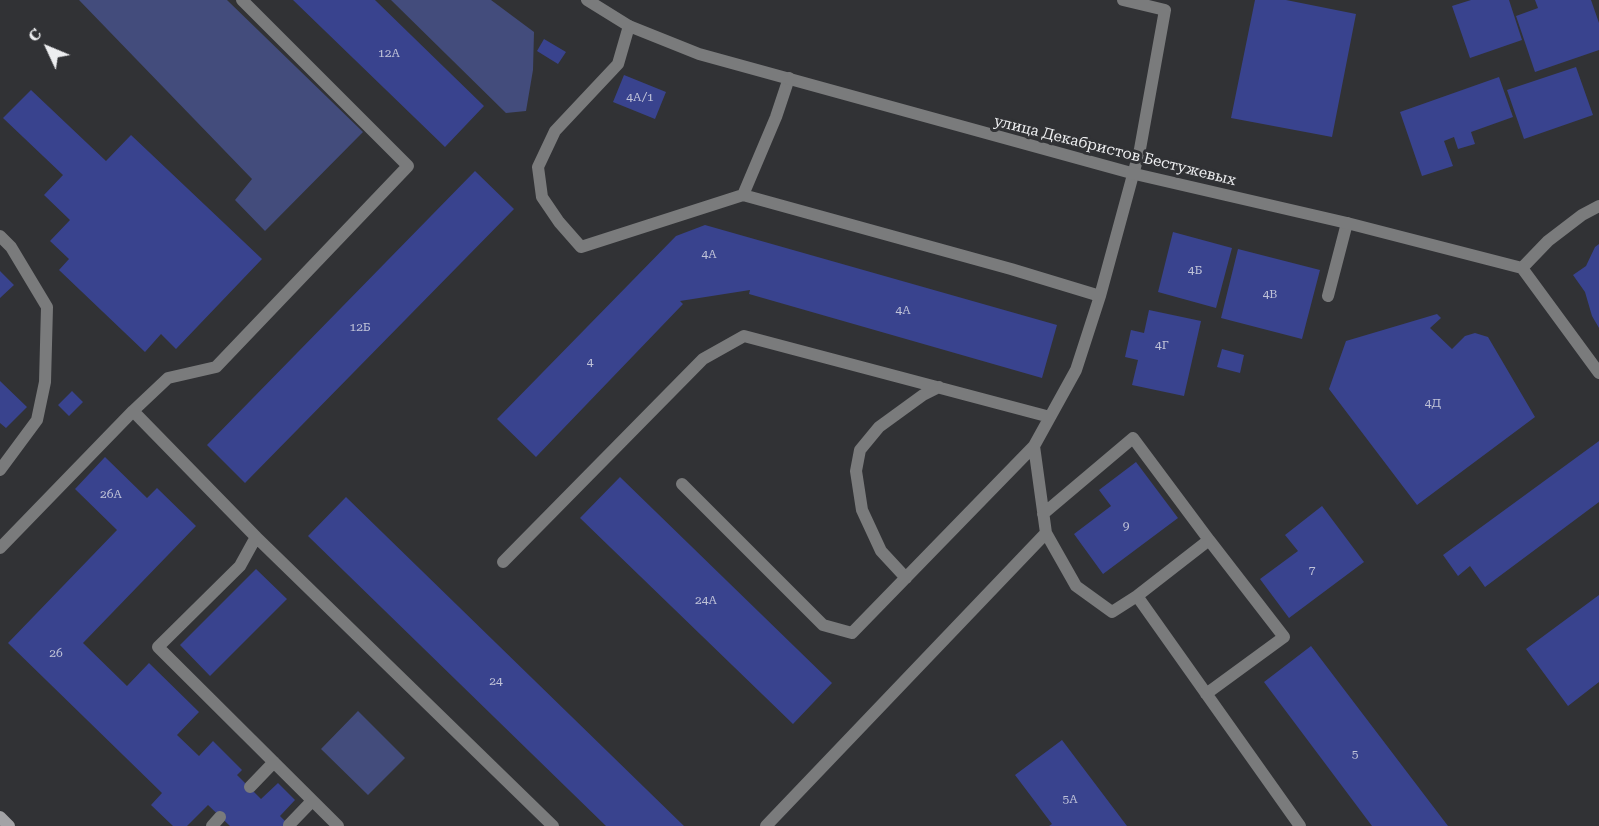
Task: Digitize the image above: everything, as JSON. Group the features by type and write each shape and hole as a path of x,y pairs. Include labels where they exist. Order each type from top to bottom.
{"main road":[{"path":"0,817 9,826"}],"street":[{"path":"0,548 168,378 216,368 408,166 242,0"},
{"name":"улица Декабристов Бестужевых","path":"587,0 629,26 699,54 1135,174 1347,223 1522,268"},
{"path":"682,484 823,625 852,633 1034,446 1076,370 1135,174 1165,10 1123,0"},
{"path":"629,26 618,64 555,131 538,167 542,197 559,222 581,247 743,195 1100,296"},
{"path":"743,195 776,117 789,78"},
{"path":"1599,206 1582,215 1548,241 1522,268 1599,373"},
{"path":"1328,296 1347,223"},
{"path":"0,236 11,247 47,307 45,382 37,420 0,470"},
{"path":"503,562 703,359 744,336 1050,417"},
{"path":"906,578 880,551 862,510 856,471 860,450 879,428 923,395 939,387"},
{"path":"133,411 256,537 553,826"},
{"path":"1043,514 1133,438 1284,637 1206,694"},
{"path":"1034,446 1046,533 1076,586 1112,612 1137,596 1209,540"},
{"path":"766,826 1046,533"},
{"path":"256,537 240,566 158,647 338,826"},
{"path":"1137,596 1300,826"},
{"path":"250,787 273,762"},
{"path":"289,825 312,801"}],"shaded area":[{"path":"79,0 227,0 363,132 265,231 235,200 252,179"},
{"path":"391,0 491,0 534,32 533,70 526,111 506,113"},
{"path":"358,711 405,758 368,795 321,749"}],"building":[{"path":"293,0 375,0 484,106 445,147"},
{"path":"1255,0 1286,0 1356,14 1332,137 1231,118"},
{"path":"1471,0 1509,0 1522,40 1470,58 1452,6"},
{"path":"1535,0 1591,0 1599,23 1599,50 1535,72 1516,16 1538,8"},
{"path":"544,39 566,52 558,64 537,51"},
{"path":"1576,67 1593,115 1524,139 1507,90"},
{"path":"624,75 666,92 655,119 613,102"},
{"path":"1499,77 1513,117 1471,132 1475,144 1458,149 1454,137 1444,141 1453,166 1422,176 1400,112"},
{"path":"31,90 106,161 131,135 262,259 176,349 161,334 145,352 59,270 69,259 50,241 70,220 44,195 63,175 3,118"},
{"path":"475,171 514,209 245,483 207,445"},
{"path":"705,225 1057,325 1042,378 749,294 750,290 680,301 683,304 536,457 497,419 676,236"},
{"path":"1173,232 1232,248 1216,308 1158,292"},
{"path":"1599,244 1599,328 1592,316 1585,292 1573,275 1586,266 1595,247"},
{"path":"1238,249 1320,270 1302,339 1221,318"},
{"path":"0,271 14,285 0,298"},
{"path":"1149,310 1201,321 1184,396 1132,385 1138,360 1125,357 1131,330 1144,333"},
{"path":"1437,314 1441,318 1430,328 1452,349 1465,336 1475,333 1488,337 1535,417 1417,505 1329,389 1346,341"},
{"path":"1222,349 1244,355 1240,373 1217,367"},
{"path":"0,381 27,407 6,428 0,423"},
{"path":"72,391 83,402 69,416 58,405"},
{"path":"1599,441 1599,502 1485,587 1470,566 1458,576 1443,555"},
{"path":"105,457 147,498 157,488 196,526 83,643 127,686 149,663 199,712 177,735 199,756 213,741 242,770 237,775 261,799 278,783 295,800 280,816 290,826 230,826 208,805 187,826 173,826 151,805 162,793 8,643 117,530 75,489"},
{"path":"1136,462 1178,518 1103,574 1074,534 1111,506 1099,490"},
{"path":"620,477 832,683 793,724 580,518"},
{"path":"346,497 684,826 606,826 308,536"},
{"path":"1322,506 1364,562 1289,618 1260,579 1298,551 1285,535"},
{"path":"256,569 287,599 210,676 180,645"},
{"path":"1599,595 1599,682 1568,706 1526,649"},
{"path":"1311,646 1448,826 1372,826 1264,682"},
{"path":"1062,740 1127,826 1049,826 1052,824 1015,775"}]}
